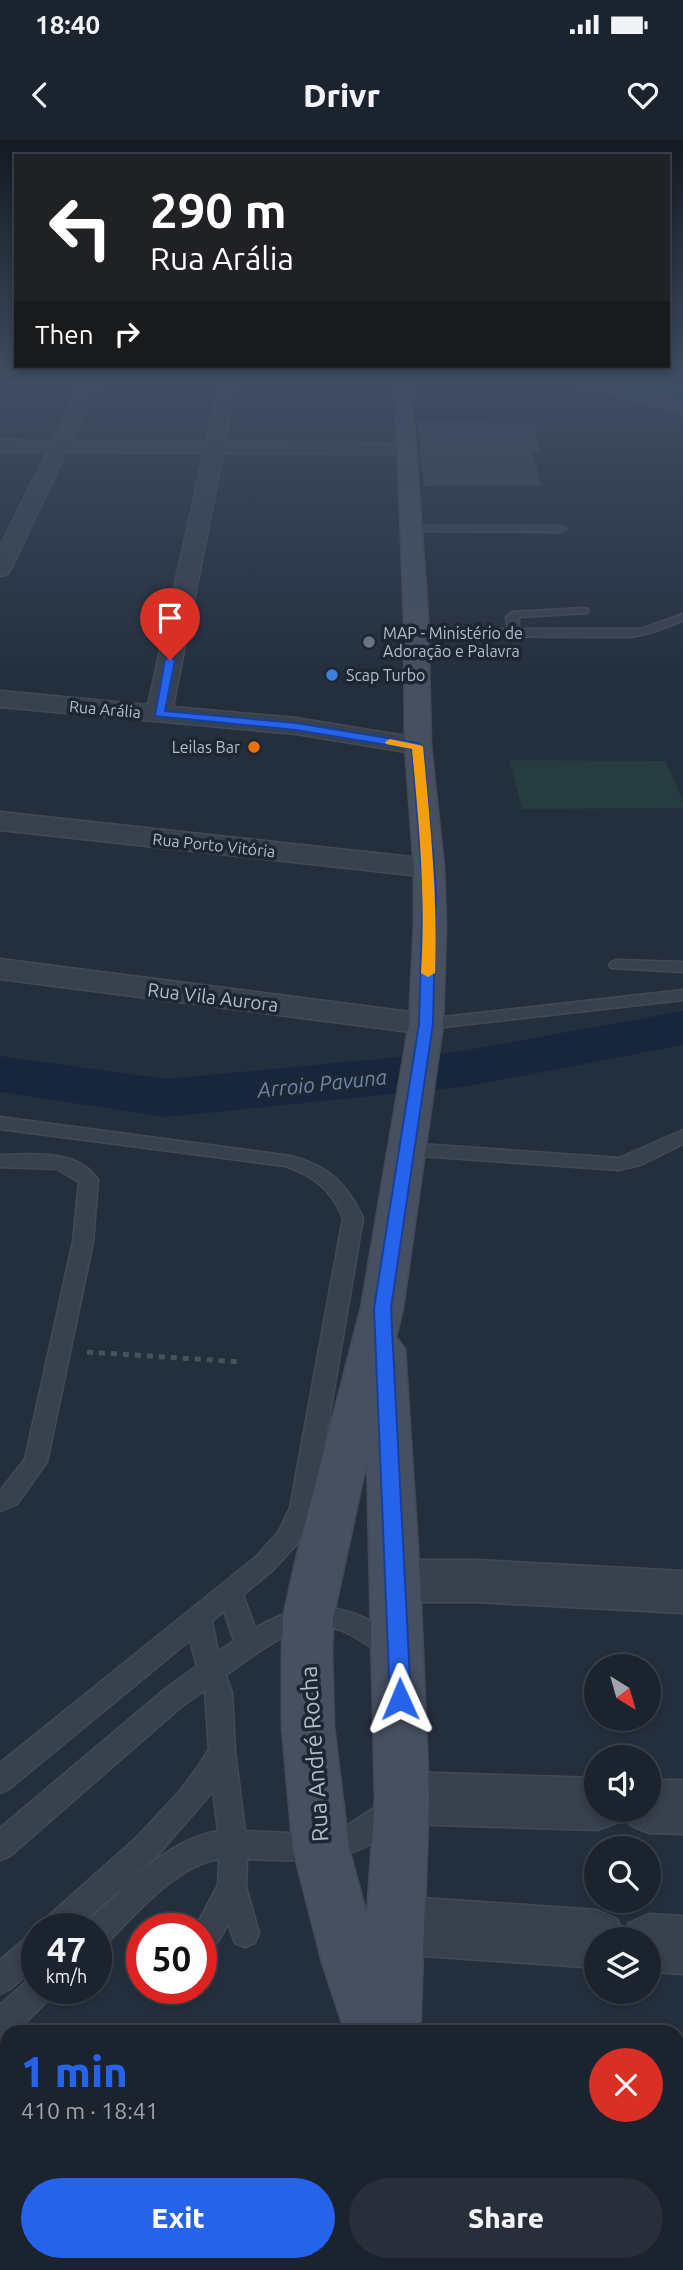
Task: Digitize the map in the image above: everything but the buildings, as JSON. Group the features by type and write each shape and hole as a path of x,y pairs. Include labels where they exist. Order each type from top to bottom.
{"main road":[{"name":"Rua André Rocha","path":"373,2025 351,1962 321,1849 308,1727 308,1618 382,1308 425,1028 430,926 429,868 418,746 410,480"},
{"name":"Rua André Rocha","path":"382,1308 399,1650 402,1798 390,2025"}],"street":[{"path":"0,569 43,480"},
{"path":"159,713 206,480"},
{"name":"Rua Arália","path":"0,699 296,726 418,746"},
{"name":"Rua Porto Vitória","path":"0,821 429,868"},
{"name":"Rua Vila Aurora","path":"0,969 425,1028"},
{"path":"396,1581 476,1581 683,1592"},
{"path":"402,1798 584,1804"},
{"path":"661,1806 683,1807"},
{"path":"395,1925 584,1938"},
{"path":"661,1944 683,1945"}],"lane":[{"path":"412,529 561,529"},
{"path":"514,632 512,617 516,614 584,611"},
{"path":"416,632 631,633 646,631 683,617"},
{"path":"617,965 683,967"},
{"path":"425,1028 683,995"},
{"path":"0,1123 277,1158 307,1166 344,1193 353,1218 302,1508 288,1538 265,1563 0,1780"},
{"path":"405,1149 612,1165 633,1161 683,1136"},
{"path":"0,1161 61,1162 76,1168 89,1180 83,1242 36,1462 9,1497 0,1502"},
{"path":"230,1592 248,1644"},
{"path":"199,1615 204,1646 219,1693 222,1752 233,1844 232,1887 245,1933"},
{"path":"0,1846 173,1698 248,1644 281,1626 308,1618 332,1617 350,1622 399,1650"},
{"path":"72,1913 177,1816 211,1772 222,1752"},
{"path":"112,1919 146,1886 173,1866 212,1846 233,1844 321,1849 373,1829 402,1798"},
{"path":"217,1915 232,1887"},
{"path":"0,1979 21,1961"},
{"path":"1,2025 23,2004"}],"path":[{"path":"62,1350 242,1362"}],"green space":[{"path":"509,760 666,761 683,808 522,809"}],"waterway":[{"name":"Arroio Pavuna","path":"0,1074 166,1098 463,1069 683,1028"}],"slow traffic":[{"path":"390,742 418,746 429,868 428,973"}],"place":[{"name":"MAP - Ministério de Adoração e Palavra","path":"369,642"},
{"name":"Scap Turbo","path":"332,675"},
{"name":"Leilas Bar","path":"254,747"}],"route":[{"path":"170,660 159,713 296,726 418,746 429,868 430,926 426,1024 382,1308 400,1699"}]}
